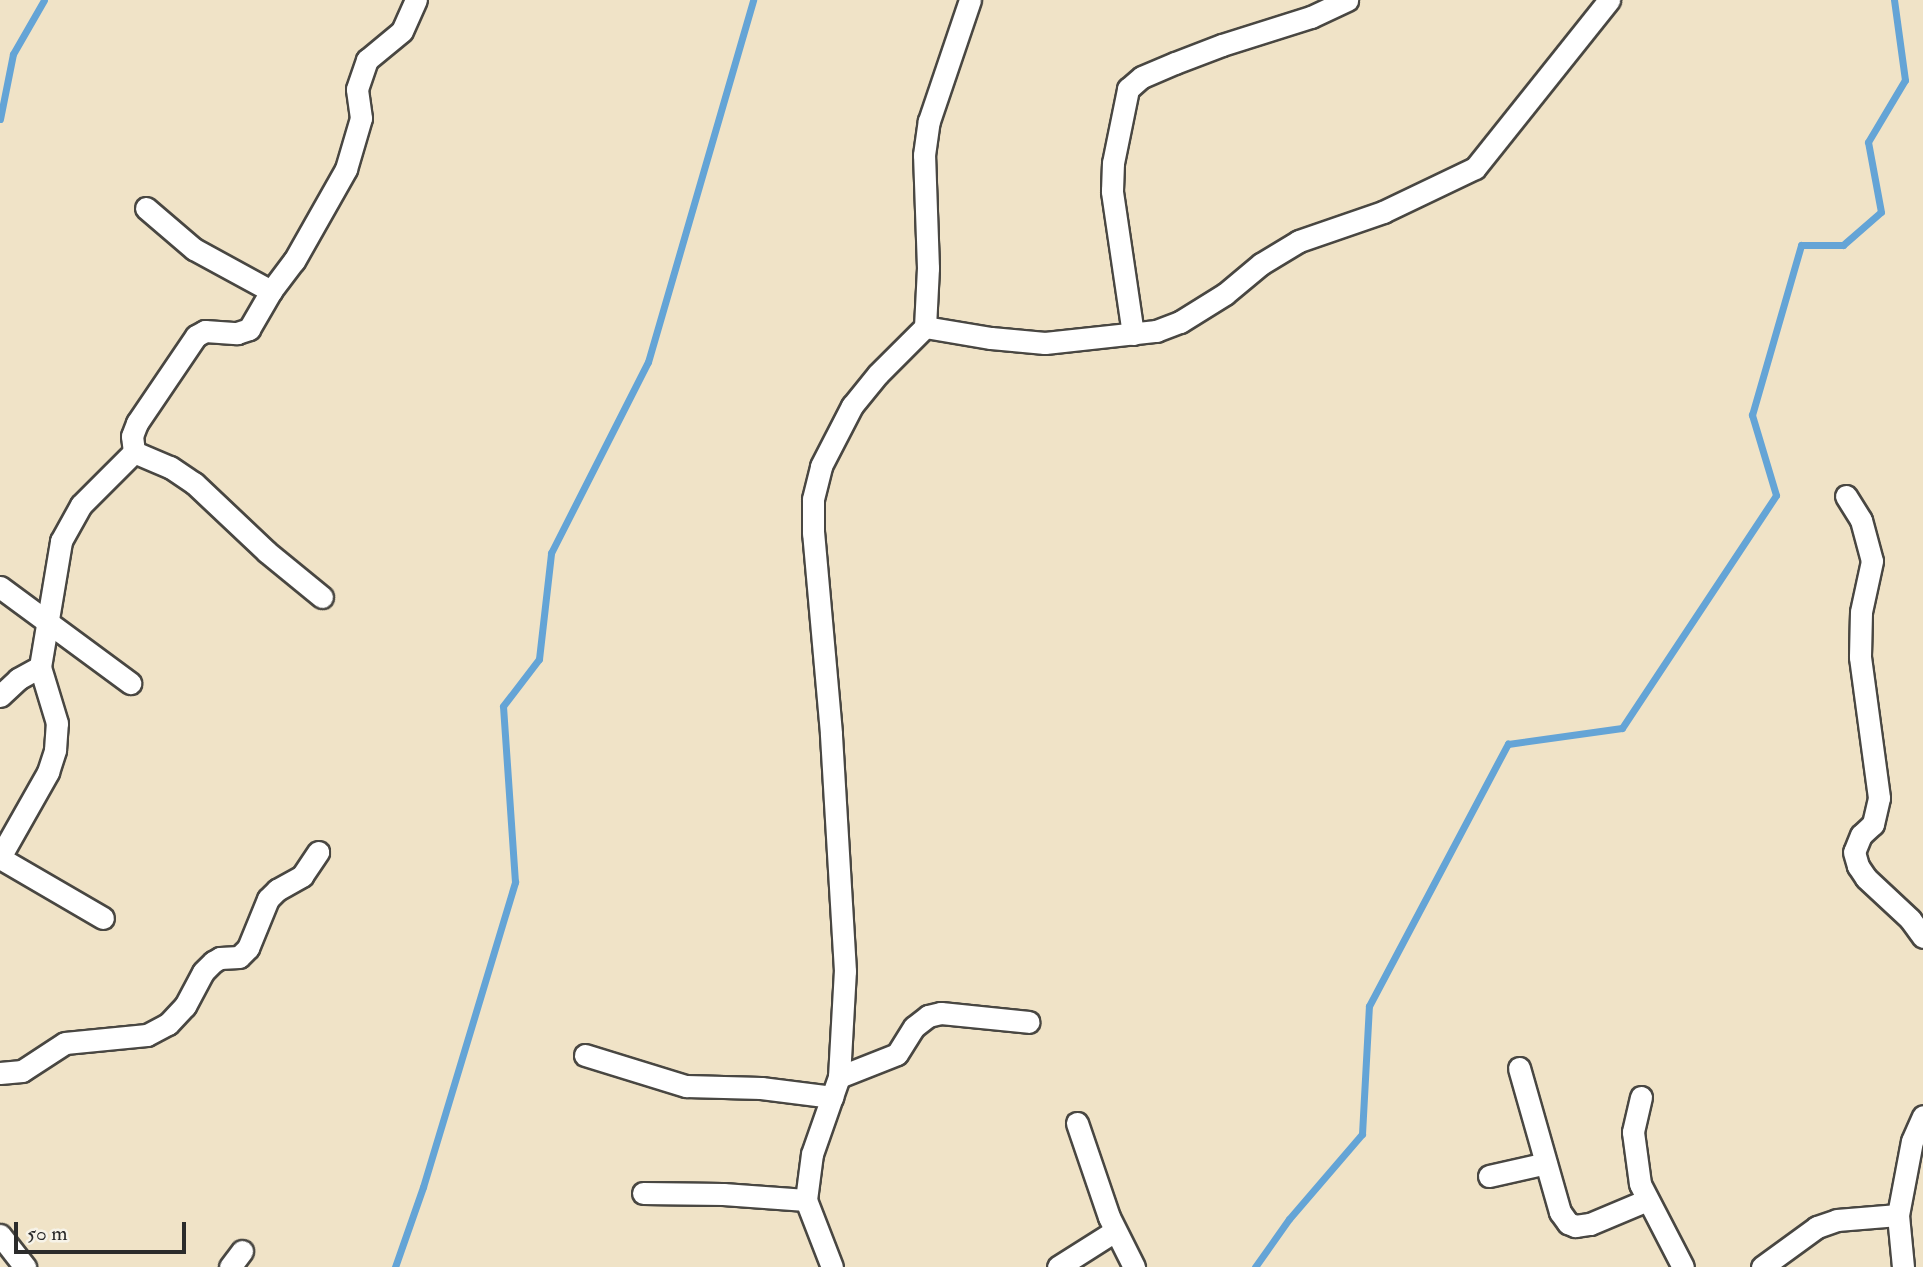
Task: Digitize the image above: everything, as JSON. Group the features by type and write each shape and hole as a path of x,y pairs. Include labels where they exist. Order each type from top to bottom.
{"street":[{"path":"134,452 132,436 137,423 196,335 205,331 237,333 249,330 271,291 294,261 346,169 361,118 357,89 367,60 402,32 416,0"},
{"path":"832,1267 806,1200 812,1154 839,1077 845,971 831,733 813,533 813,499 821,466 852,406 878,374 925,327 928,268 924,155 929,121 970,0"},
{"path":"1133,334 1112,191 1113,163 1129,89 1142,78 1175,63 1311,17 1347,0"},
{"path":"925,327 991,338 1045,343 1156,331 1180,322 1226,294 1261,264 1299,241 1383,212 1475,168 1609,0"},
{"path":"146,208 194,250 271,291"},
{"path":"134,452 170,467 194,483 267,552 322,597"},
{"path":"103,918 0,858 48,772 55,750 57,723 40,667 61,541 81,505 134,452"},
{"path":"1846,496 1861,520 1872,561 1860,612 1860,657 1879,798 1873,824 1861,835 1854,852 1857,866 1866,878 1910,919 1923,937"},
{"path":"0,587 130,683"},
{"path":"0,696 18,679 40,667"},
{"path":"0,1073 22,1071 65,1043 148,1035 168,1024 185,1006 203,972 213,962 220,958 240,957 248,948 268,899 277,890 302,876 318,852"},
{"path":"839,1077 897,1054 914,1027 928,1016 941,1013 1030,1022"},
{"path":"585,1055 675,1084 761,1088 832,1097"},
{"path":"1519,1068 1560,1212 1567,1223 1575,1226 1590,1224 1647,1200"},
{"path":"1641,1097 1633,1132 1637,1172 1647,1200 1683,1267"},
{"path":"1903,1267 1898,1215 1912,1141 1923,1116"},
{"path":"1077,1124 1115,1231 1134,1267"},
{"path":"1489,1175 1546,1163"},
{"path":"643,1193 723,1194 806,1200"},
{"path":"1762,1267 1817,1227 1837,1220 1898,1215"},
{"path":"1058,1267 1115,1231"},
{"path":"0,1235 25,1267"}],"waterway":[{"path":"0,119 13,54 44,0"},
{"path":"395,1267 423,1187 515,882 503,706 539,659 551,553 648,362 753,0"},
{"path":"1255,1267 1289,1219 1362,1134 1369,1006 1508,744 1622,728 1776,495 1752,415 1801,245 1843,245 1881,212 1868,142 1905,80 1894,0"}]}
